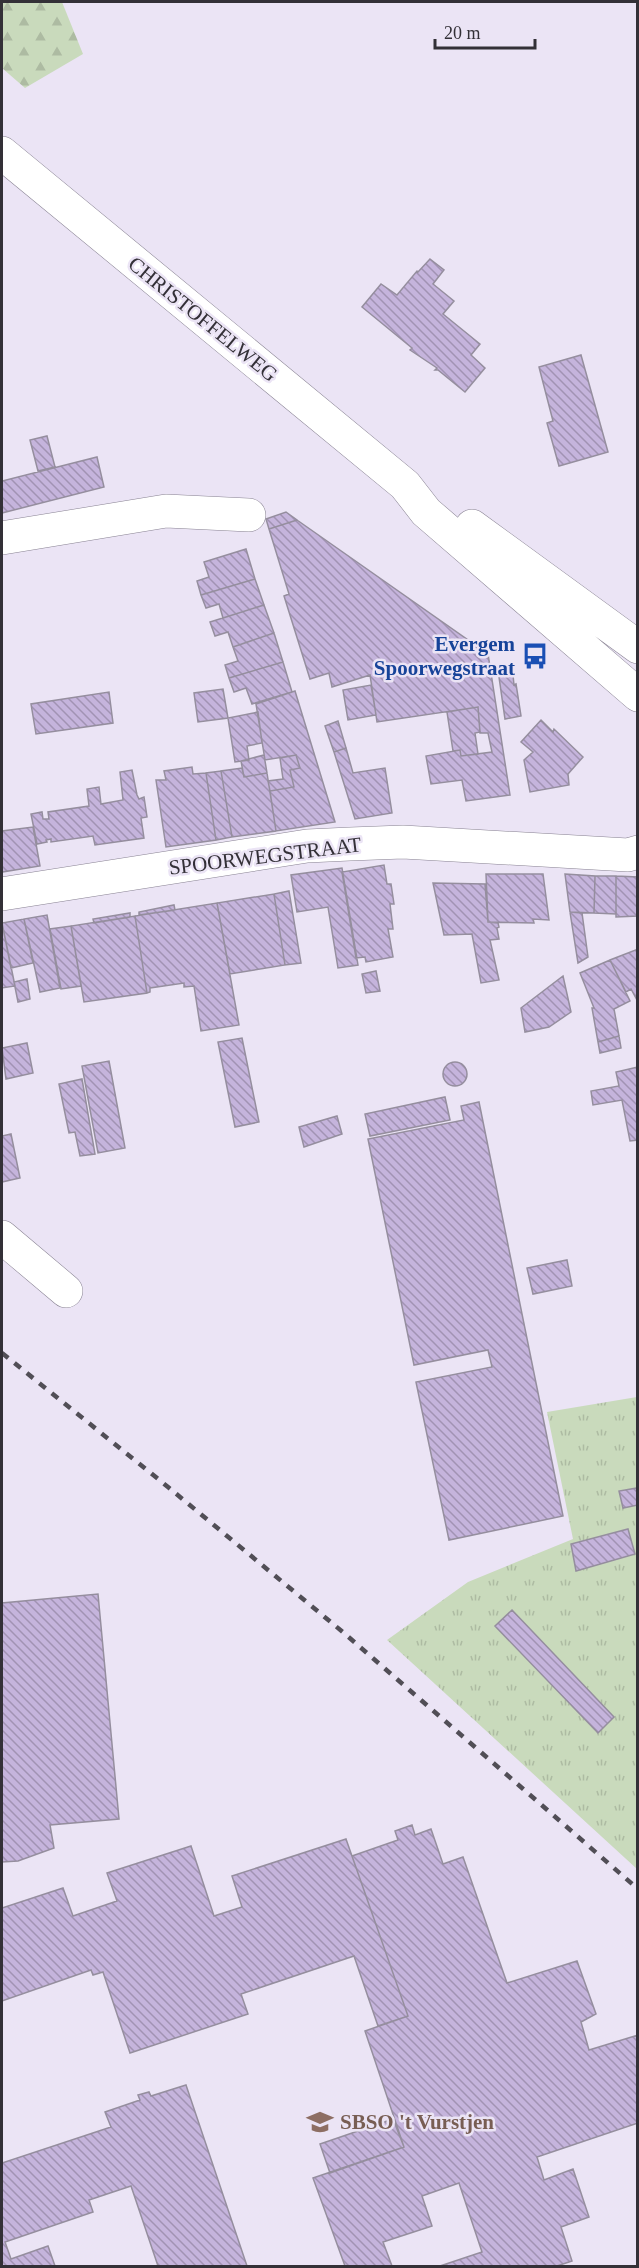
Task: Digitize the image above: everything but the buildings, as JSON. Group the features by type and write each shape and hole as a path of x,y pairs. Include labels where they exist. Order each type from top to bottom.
{"main road":[{"name":"CHRISTOFFELWEG","path":"2,153 405,484 436,499 638,647"},
{"name":"CHRISTOFFELWEG","path":"405,484 426,512 638,695"},
{"path":"2,538 166,511 249,515"},
{"name":"SPOORWEGSTRAAT","path":"2,894 307,846 403,842 627,855 638,852"},
{"path":"2,1237 66,1291"}],"green space":[{"path":"2,2 62,2 83,54 25,88 2,68"},
{"path":"637,1397 637,1869 387,1640 468,1582 573,1539 547,1412"}],"railway":[{"path":"2,1353 344,1633 638,1889"}],"place":[{"name":"Evergem Spoorwegstraat","path":"535,656"},
{"name":"SBSO 't Vurstjen","path":"320,2122"}]}
